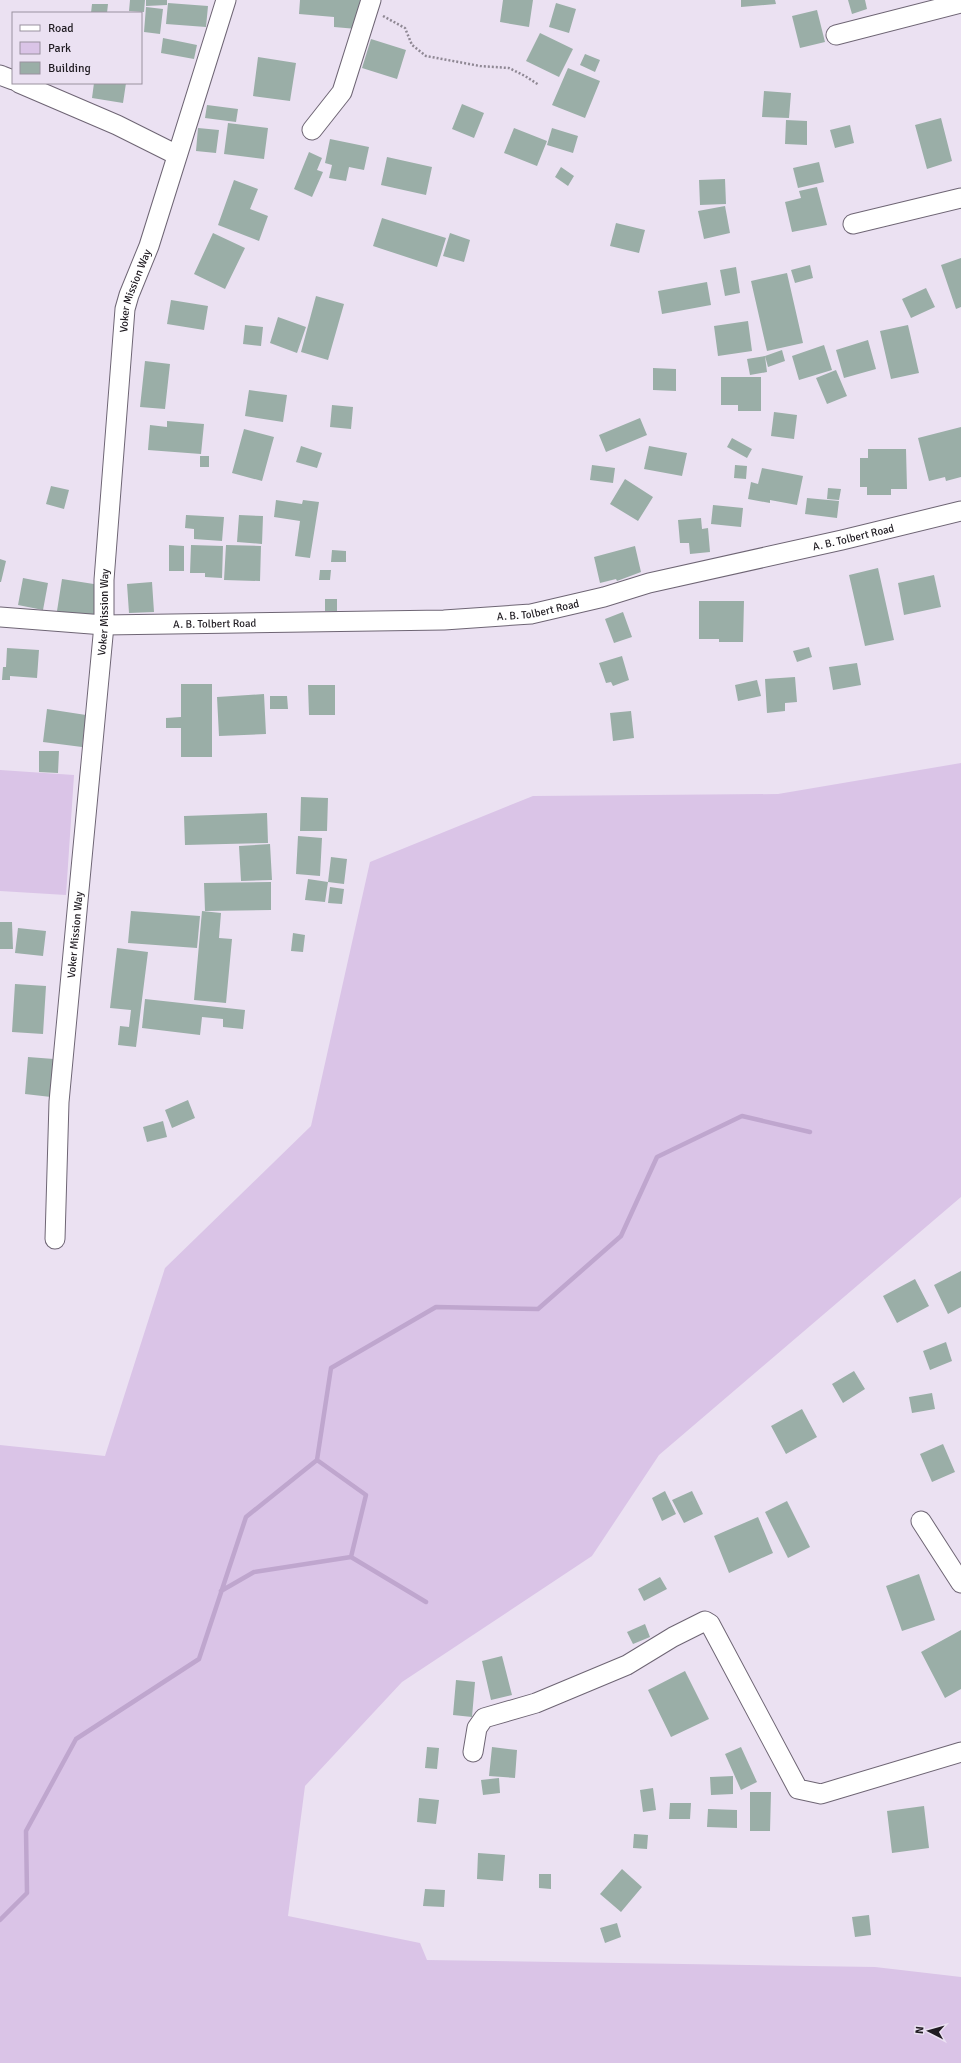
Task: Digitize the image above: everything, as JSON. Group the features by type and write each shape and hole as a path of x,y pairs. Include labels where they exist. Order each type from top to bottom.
{"street":[{"name":"Voker Mission Way","path":"55,1239 58,1102 104,625 104,580 125,309 129,295 149,246 226,0"},
{"path":"836,35 961,3"},
{"path":"312,130 342,92 370,4"},
{"path":"0,76 12,80"},
{"path":"21,84 117,125 177,155"},
{"path":"853,224 961,198"},
{"name":"A. B. Tolbert Road","path":"0,617 104,625 444,620 495,615 531,614 604,597 649,583 842,540 961,511"},
{"path":"921,1521 961,1583"},
{"path":"473,1752 477,1728 484,1718 536,1703 627,1666 673,1637 705,1621 710,1624 798,1789 821,1794 961,1752"}],"path":[{"path":"370,4 405,28 412,45 426,56 480,66 509,68 538,85"}],"green space":[{"path":"961,763 961,1197 659,1455 592,1556 402,1682 305,1786 288,1916 420,1943 427,1960 875,1967 961,1977 961,2063 0,2063 0,1445 105,1456 165,1268 311,1126 370,862 533,796 778,794"},
{"path":"0,770 74,775 66,895 0,891"}],"building":[{"path":"130,0 145,0 144,12 129,11"},
{"path":"146,0 167,0 167,5 146,6"},
{"path":"300,0 360,0 357,29 334,27 334,17 299,14"},
{"path":"503,0 533,0 529,27 500,22"},
{"path":"741,0 775,0 776,4 741,7"},
{"path":"848,0 865,0 867,9 852,14"},
{"path":"168,3 208,6 206,27 166,24"},
{"path":"556,3 576,9 569,33 549,27"},
{"path":"92,4 108,4 107,12 91,12"},
{"path":"146,7 163,9 160,34 144,32"},
{"path":"817,10 825,42 800,48 792,16"},
{"path":"540,33 573,49 559,77 526,61"},
{"path":"163,38 197,45 194,59 161,53"},
{"path":"371,39 406,50 397,79 362,68"},
{"path":"585,54 600,60 595,72 580,65"},
{"path":"258,57 296,63 290,101 253,96"},
{"path":"568,68 600,81 585,118 552,105"},
{"path":"94,84 126,84 123,103 92,98"},
{"path":"764,91 791,93 789,118 762,117"},
{"path":"462,104 484,113 474,138 452,129"},
{"path":"207,105 238,109 236,122 205,118"},
{"path":"941,118 952,161 927,169 915,125"},
{"path":"786,120 807,121 807,145 785,144"},
{"path":"228,123 268,128 264,159 224,154"},
{"path":"850,125 854,143 835,148 830,130"},
{"path":"198,128 219,130 216,153 196,151"},
{"path":"514,128 547,141 537,166 504,153"},
{"path":"552,128 578,136 573,153 547,145"},
{"path":"330,139 369,147 364,170 349,167 346,181 329,178 332,165 325,163"},
{"path":"309,152 322,158 317,170 323,172 312,197 294,189"},
{"path":"387,157 432,167 426,195 381,185"},
{"path":"819,162 824,182 798,188 793,168"},
{"path":"561,167 574,176 568,186 555,177"},
{"path":"725,179 726,204 700,205 699,180"},
{"path":"234,180 258,189 250,209 268,216 259,241 218,225"},
{"path":"817,187 827,225 792,232 785,202 801,198 799,191"},
{"path":"725,206 730,233 704,239 698,211"},
{"path":"382,218 446,238 437,267 373,246"},
{"path":"616,223 645,230 639,253 610,246"},
{"path":"213,233 245,248 225,289 194,274"},
{"path":"450,233 470,240 464,262 443,256"},
{"path":"961,258 961,307 956,309 941,265"},
{"path":"810,265 813,278 795,283 791,270"},
{"path":"736,267 740,293 725,296 720,270"},
{"path":"787,273 803,343 767,351 751,281"},
{"path":"707,282 711,305 662,314 658,291"},
{"path":"926,288 935,307 911,318 902,299"},
{"path":"316,296 344,304 328,360 301,352"},
{"path":"171,300 208,306 204,330 167,324"},
{"path":"278,317 306,327 297,353 270,343"},
{"path":"748,321 752,351 718,356 714,326"},
{"path":"245,325 263,327 261,346 243,344"},
{"path":"908,325 919,373 891,379 880,331"},
{"path":"868,340 876,369 844,378 836,350"},
{"path":"824,345 832,370 799,380 792,356"},
{"path":"782,350 785,361 768,367 765,356"},
{"path":"765,356 767,372 750,375 747,359"},
{"path":"145,361 170,364 165,409 140,407"},
{"path":"653,368 676,369 676,391 653,390"},
{"path":"836,370 847,396 827,404 816,378"},
{"path":"721,377 761,377 761,411 738,411 738,405 721,405"},
{"path":"249,390 287,395 283,422 245,416"},
{"path":"332,405 353,407 351,429 330,427"},
{"path":"774,412 797,415 794,439 771,436"},
{"path":"640,418 647,435 606,452 599,435"},
{"path":"167,421 204,424 201,454 148,450 150,425 167,427"},
{"path":"961,427 961,477 946,481 945,477 929,481 918,438"},
{"path":"244,429 274,437 262,481 232,473"},
{"path":"732,438 752,449 747,458 727,447"},
{"path":"301,446 322,453 317,468 296,462"},
{"path":"649,446 687,453 682,476 644,469"},
{"path":"868,449 906,449 907,489 891,489 891,495 867,495 867,487 860,487 860,458 868,458"},
{"path":"200,456 209,456 209,467 200,467"},
{"path":"592,465 615,468 613,483 590,480"},
{"path":"735,465 747,466 746,479 734,478"},
{"path":"762,468 803,476 797,505 770,500 770,503 748,499 751,482 758,484"},
{"path":"625,479 653,497 638,521 610,504"},
{"path":"51,486 69,490 64,509 46,504"},
{"path":"828,488 841,489 839,500 827,499"},
{"path":"807,498 839,501 837,518 805,514"},
{"path":"276,500 302,504 303,500 319,502 310,558 295,556 300,521 274,517"},
{"path":"713,505 743,508 741,527 711,524"},
{"path":"186,515 224,517 222,541 194,539 194,529 185,528"},
{"path":"239,515 263,516 262,544 237,542"},
{"path":"701,518 702,529 708,528 710,552 690,554 689,543 680,543 678,520"},
{"path":"169,545 184,546 184,571 169,571"},
{"path":"191,545 223,546 222,578 205,577 205,573 190,573"},
{"path":"226,545 261,546 260,581 224,580"},
{"path":"635,546 641,572 617,581 616,579 600,583 594,557"},
{"path":"332,550 346,551 346,562 331,562"},
{"path":"0,559 6,561 1,582 0,582"},
{"path":"878,568 894,640 865,646 849,575"},
{"path":"320,570 331,570 330,580 319,580"},
{"path":"934,575 941,607 904,615 898,583"},
{"path":"23,578 48,583 43,610 18,605"},
{"path":"62,579 100,585 95,617 57,611"},
{"path":"152,582 154,612 129,613 127,584"},
{"path":"325,599 337,599 337,611 325,611"},
{"path":"699,601 744,601 743,642 719,642 719,639 699,639"},
{"path":"623,612 632,637 614,643 605,619"},
{"path":"809,647 812,657 797,662 793,651"},
{"path":"7,648 39,650 37,678 10,676 10,680 2,680 3,667 6,667"},
{"path":"622,656 629,680 613,686 611,682 606,683 599,663"},
{"path":"857,663 861,685 833,690 829,667"},
{"path":"795,677 797,702 785,703 785,711 767,713 765,679"},
{"path":"757,680 761,696 738,701 735,685"},
{"path":"181,684 212,684 212,757 181,757 181,728 166,728 166,718 181,717"},
{"path":"308,685 335,685 335,715 309,715"},
{"path":"264,694 266,734 219,736 217,697"},
{"path":"270,696 287,696 288,709 270,709"},
{"path":"47,709 86,715 82,747 43,742"},
{"path":"631,711 634,738 613,741 610,713"},
{"path":"39,751 59,751 58,773 39,772"},
{"path":"301,797 328,798 327,831 300,831"},
{"path":"267,813 268,843 185,845 184,816"},
{"path":"298,836 322,838 320,876 296,874"},
{"path":"270,844 272,880 241,881 239,846"},
{"path":"331,857 347,859 344,884 328,882"},
{"path":"308,879 328,882 325,902 305,900"},
{"path":"271,882 271,910 205,911 204,883"},
{"path":"330,887 344,889 342,904 328,903"},
{"path":"131,911 200,916 197,948 128,943"},
{"path":"202,911 221,913 219,938 232,939 226,1003 194,1000"},
{"path":"0,922 12,922 13,949 0,949"},
{"path":"18,928 46,931 43,956 15,953"},
{"path":"293,933 305,935 303,952 291,951"},
{"path":"117,948 148,952 136,1047 118,1045 120,1026 129,1027 131,1010 110,1008"},
{"path":"15,984 46,986 43,1034 12,1032"},
{"path":"145,999 245,1010 243,1029 223,1027 223,1019 202,1017 200,1035 142,1028"},
{"path":"28,1057 54,1059 51,1097 25,1094"},
{"path":"188,1100 195,1118 172,1128 165,1110"},
{"path":"163,1121 167,1137 147,1142 143,1127"},
{"path":"961,1271 961,1307 948,1314 934,1285"},
{"path":"915,1279 929,1306 897,1323 883,1296"},
{"path":"946,1342 952,1361 930,1370 923,1351"},
{"path":"854,1371 865,1389 843,1403 832,1384"},
{"path":"932,1393 935,1409 912,1413 909,1397"},
{"path":"802,1409 817,1437 786,1454 771,1426"},
{"path":"943,1444 955,1472 932,1482 920,1454"},
{"path":"665,1491 676,1514 662,1521 652,1498"},
{"path":"692,1491 703,1514 684,1523 672,1500"},
{"path":"787,1501 810,1547 788,1558 765,1512"},
{"path":"758,1517 773,1553 729,1573 714,1536"},
{"path":"919,1574 935,1620 902,1631 886,1586"},
{"path":"660,1577 667,1589 644,1601 638,1589"},
{"path":"645,1624 650,1637 633,1644 627,1632"},
{"path":"961,1630 961,1689 945,1698 921,1652"},
{"path":"502,1656 512,1695 491,1700 482,1661"},
{"path":"685,1671 709,1719 671,1737 648,1690"},
{"path":"456,1680 475,1682 472,1717 453,1715"},
{"path":"427,1747 439,1748 437,1769 425,1768"},
{"path":"492,1747 517,1750 515,1778 489,1776"},
{"path":"741,1747 757,1782 741,1790 725,1754"},
{"path":"733,1776 733,1794 711,1795 710,1777"},
{"path":"499,1778 500,1793 483,1795 481,1780"},
{"path":"653,1788 656,1810 643,1812 640,1790"},
{"path":"750,1792 771,1792 770,1831 750,1831"},
{"path":"419,1798 439,1800 436,1824 417,1822"},
{"path":"670,1803 691,1803 690,1819 669,1819"},
{"path":"924,1806 929,1848 892,1853 887,1811"},
{"path":"708,1809 737,1810 737,1828 707,1827"},
{"path":"634,1834 648,1835 647,1849 633,1848"},
{"path":"478,1853 505,1855 503,1881 477,1879"},
{"path":"622,1869 642,1887 621,1912 600,1894"},
{"path":"539,1874 551,1874 551,1889 539,1888"},
{"path":"425,1889 445,1890 444,1907 423,1906"},
{"path":"869,1915 871,1935 855,1937 852,1917"},
{"path":"617,1923 621,1937 605,1943 600,1928"}],"waterway":[{"path":"0,1920 27,1893 26,1831 76,1739 199,1659 246,1517 317,1460 331,1368 436,1307 538,1309 621,1236 657,1157 742,1116 810,1132"},
{"path":"317,1460 366,1495 351,1557"},
{"path":"221,1591 254,1572 351,1557 426,1602"}]}
